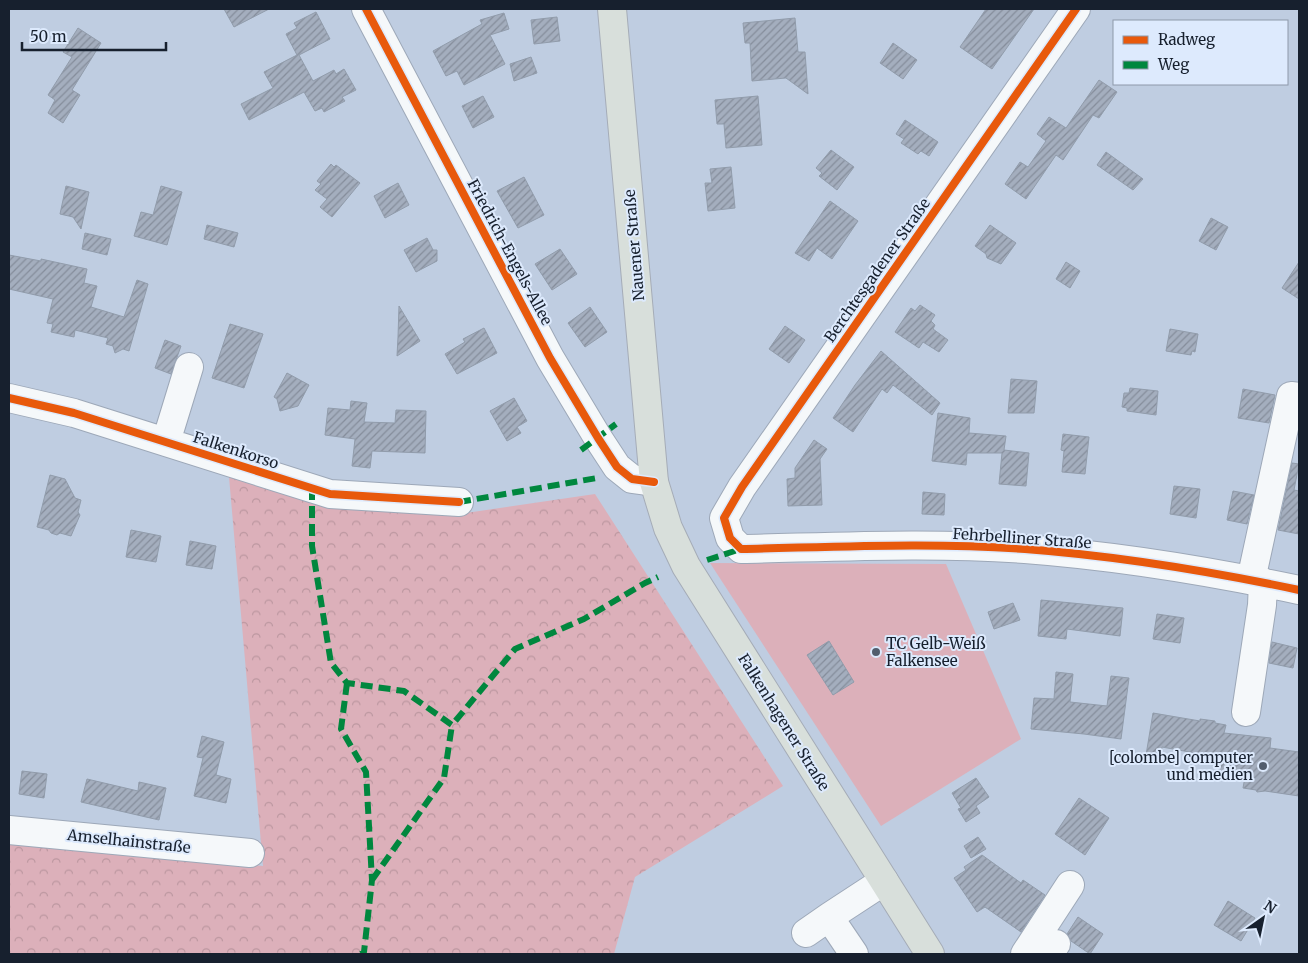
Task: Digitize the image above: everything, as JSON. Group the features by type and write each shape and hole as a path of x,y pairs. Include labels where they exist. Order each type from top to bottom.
{"main road":[{"name":"Nauener Straße","path":"612,9 654,482"},
{"name":"Falkenhagener Straße","path":"654,482 668,528 686,566 930,954"}],"street":[{"name":"Friedrich-Engels-Allee","path":"366,9 550,358 598,438 617,467 632,479 654,482"},
{"name":"Berchtesgadener Straße","path":"741,549 730,538 724,518 742,487 1076,9"},
{"path":"166,442 189,367"},
{"path":"1241,707 1256,581 1291,396 1299,397"},
{"name":"Falkenkorso","path":"9,398 74,414 330,494 459,502"},
{"name":"Fehrbelliner Straße","path":"741,549 898,546 1024,549 1144,561 1299,590"},
{"name":"Amselhainstraße","path":"9,830 250,853"},
{"path":"806,932 884,881"},
{"path":"1025,954 1070,885"},
{"path":"829,917 854,954"}],"green space":[{"path":"229,477 331,506 459,514 595,494 783,786 635,877 614,954 9,954 9,838 263,866"},
{"name":"TC Gelb-Weiß Falkensee","path":"710,563 946,564 1021,739 881,826"}],"building":[{"path":"224,9 269,9 234,27"},
{"path":"986,9 1034,9 992,69 960,47"},
{"path":"316,12 330,39 299,55 313,81 334,70 336,74 344,69 356,90 342,97 345,101 324,112 322,108 315,111 304,92 249,120 241,104 273,88 264,72 297,55 286,34 297,28 294,23"},
{"path":"504,13 509,29 490,35 505,64 464,85 457,71 446,76 433,51 482,24 480,20"},
{"path":"557,17 560,41 534,44 531,20"},
{"path":"795,18 798,52 805,52 808,94 786,78 752,81 750,43 745,43 743,23"},
{"path":"78,28 101,43 72,90 80,95 63,123 48,113 55,100 48,95 72,57 63,52"},
{"path":"893,43 917,60 903,79 880,63"},
{"path":"531,57 537,73 514,81 510,64"},
{"path":"1099,80 1117,92 1099,118 1093,115 1063,160 1056,155 1026,199 1005,184 1020,162 1028,167 1046,141 1037,134 1049,117 1066,128"},
{"path":"483,96 494,117 473,128 462,106"},
{"path":"758,96 762,145 726,148 724,124 717,124 715,100"},
{"path":"905,120 938,142 929,156 921,151 918,154 901,143 904,139 896,134"},
{"path":"831,150 854,167 837,190 819,176 822,173 816,168"},
{"path":"1106,152 1143,179 1133,190 1097,165"},
{"path":"331,164 334,167 336,165 360,183 332,217 320,207 327,199 315,190 321,184 317,181"},
{"path":"731,167 735,208 708,211 705,183 712,183 710,169"},
{"path":"524,177 544,215 518,228 497,191"},
{"path":"398,183 409,205 385,218 374,196"},
{"path":"66,186 89,192 81,229 73,217 60,214"},
{"path":"161,186 182,192 167,245 134,236 141,212 153,215"},
{"path":"830,201 858,221 832,259 817,248 809,261 795,253"},
{"path":"1211,218 1228,227 1216,250 1199,241"},
{"path":"207,225 238,233 234,247 204,239"},
{"path":"990,225 1016,243 1001,264 987,258 986,254 975,246"},
{"path":"85,233 111,239 107,255 82,249"},
{"path":"427,238 433,250 437,250 437,261 416,272 404,250"},
{"path":"560,249 577,274 552,290 535,264"},
{"path":"9,255 41,261 41,259 87,269 84,283 97,286 91,307 124,317 137,280 148,284 129,351 123,349 115,353 113,346 106,344 108,338 75,330 74,337 51,332 53,324 47,323 53,299 9,289"},
{"path":"1066,262 1080,271 1070,288 1056,279"},
{"path":"1299,262 1299,299 1282,288"},
{"path":"920,305 935,315 931,321 935,325 933,329 948,340 939,352 923,342 919,348 895,332 911,308 915,311"},
{"path":"399,306 420,341 397,356 398,337"},
{"path":"590,307 607,332 585,347 568,323"},
{"path":"230,324 263,334 244,388 212,378"},
{"path":"785,326 805,340 789,363 769,349"},
{"path":"484,328 497,353 457,374 445,354 465,342 463,339"},
{"path":"1170,329 1198,334 1195,352 1192,351 1191,355 1166,351"},
{"path":"165,340 181,346 171,374 155,368"},
{"path":"881,351 940,403 932,415 893,385 887,393 882,389 853,432 833,418"},
{"path":"287,373 309,385 298,406 280,411 277,399 274,397"},
{"path":"1011,379 1037,381 1034,413 1008,413"},
{"path":"1130,388 1158,391 1156,415 1127,411 1127,408 1122,407 1124,393 1129,393"},
{"path":"1243,389 1275,395 1269,423 1238,418"},
{"path":"514,398 527,421 517,427 521,433 507,441 490,411"},
{"path":"351,401 367,403 364,422 395,423 396,410 426,411 425,453 372,451 370,468 352,466 355,439 325,435 328,408 350,410"},
{"path":"938,413 970,418 969,433 1006,436 1004,450 1029,453 1026,486 999,484 1002,453 967,453 966,465 932,461"},
{"path":"1063,434 1089,437 1085,474 1062,472 1064,451 1061,450"},
{"path":"814,440 827,449 820,459 822,505 788,506 787,479 795,478 795,468"},
{"path":"1292,463 1299,464 1294,490 1299,491 1299,534 1278,530"},
{"path":"50,475 65,479 75,498 81,500 78,512 80,515 71,536 60,533 57,535 49,530 37,527"},
{"path":"1174,486 1200,489 1196,518 1170,514"},
{"path":"1233,491 1254,495 1247,524 1227,520"},
{"path":"923,492 945,494 944,515 922,514"},
{"path":"131,530 161,536 156,562 126,557"},
{"path":"190,541 216,546 212,569 186,565"},
{"path":"1041,600 1123,608 1120,636 1067,629 1066,639 1038,636"},
{"path":"1013,603 1020,620 994,629 988,612"},
{"path":"1157,614 1184,618 1180,643 1153,639"},
{"path":"829,641 854,682 833,695 807,655"},
{"path":"1272,642 1297,648 1293,668 1269,663"},
{"path":"1056,672 1073,674 1070,702 1107,706 1111,676 1129,678 1121,739 1031,729 1034,698 1054,699"},
{"path":"1153,713 1200,721 1200,719 1215,721 1215,723 1226,725 1224,733 1271,738 1270,748 1299,752 1299,796 1265,791 1257,792 1256,790 1243,788 1245,777 1217,772 1219,762 1194,758 1195,753 1162,747 1160,758 1146,755"},
{"path":"202,736 224,742 216,775 231,779 226,803 194,796 203,758 197,757"},
{"path":"22,771 47,774 44,798 19,794"},
{"path":"976,778 989,797 976,806 980,813 966,822 958,809 961,808 952,793"},
{"path":"87,779 138,791 139,782 166,788 159,820 81,802"},
{"path":"1079,798 1109,818 1085,855 1055,834"},
{"path":"978,837 986,849 971,858 964,846"},
{"path":"982,855 1021,883 1023,880 1045,895 1021,932 985,907 977,912 954,878 966,870 964,867"},
{"path":"1228,901 1255,918 1241,941 1214,925"},
{"path":"1078,917 1103,934 1090,954 1071,941 1067,934"}],"marked path":[{"path":"581,450 616,424"},
{"path":"459,502 597,478"},
{"path":"312,488 312,546 331,663 347,683 404,691 452,725 515,649 584,619 658,577"},
{"path":"707,560 741,549"},
{"path":"347,683 341,729 366,772 372,880 364,952 361,954"},
{"path":"372,880 444,778 452,725"}],"cycle path":[{"path":"366,9 550,358 598,438 617,467 632,479 654,482"},
{"path":"1076,9 742,487 724,518 730,538 741,549 919,545 990,547 1060,552 1163,565 1299,590"},
{"path":"9,398 74,413 330,494 459,502"}],"place":[{"name":"TC Gelb-Weiß Falkensee","path":"876,652"},
{"name":"[colombe] computer und medien","path":"1263,766"}]}
